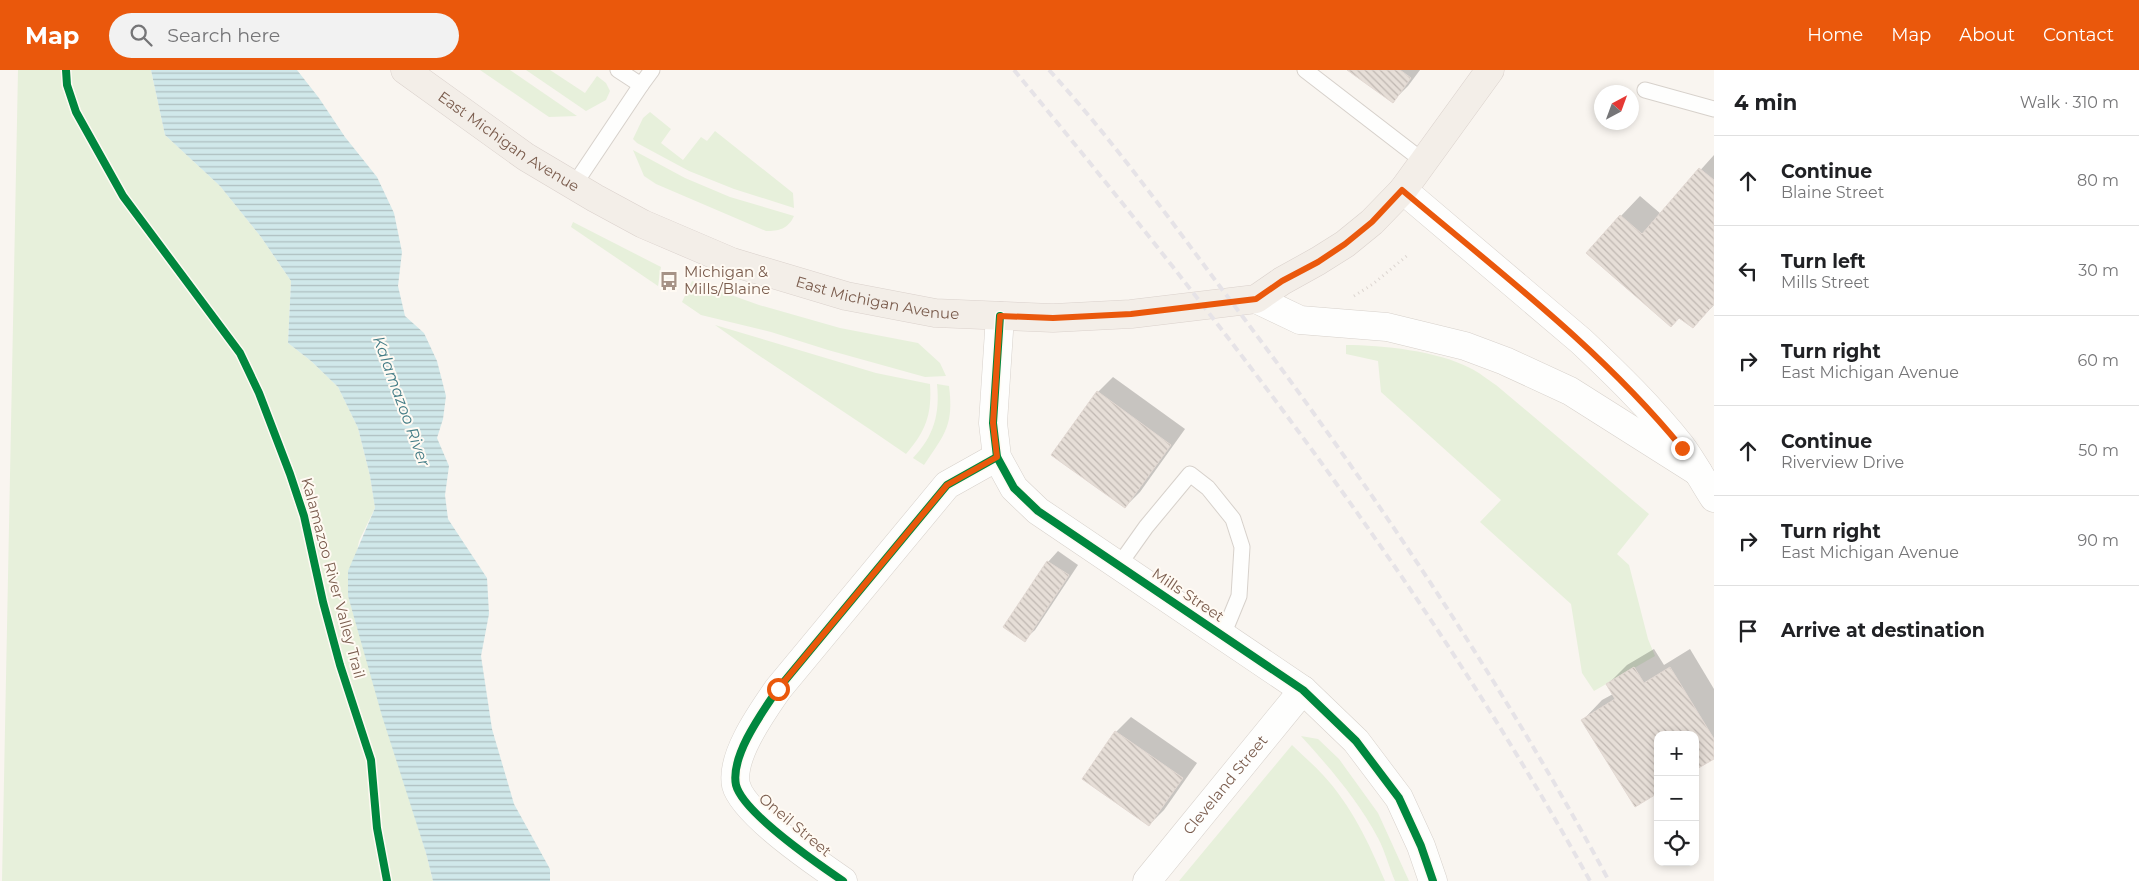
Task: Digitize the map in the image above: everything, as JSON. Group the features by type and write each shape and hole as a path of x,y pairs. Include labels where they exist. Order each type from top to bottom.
{"main road":[{"name":"East Michigan Avenue","path":"405,70 526,157 642,224 732,262 846,296 935,313 1053,318 1131,314 1256,299"},
{"path":"1256,299 1282,281 1318,262 1345,244 1372,222 1402,190 1490,70"}],"street":[{"path":"1402,190 1598,357 1652,412 1706,475 1714,498"},
{"path":"1256,299 1300,320 1387,327 1465,346 1505,361 1570,391 1706,475"},
{"name":"Mills Street","path":"1000,316 993,423 997,457 1014,488 1038,511 1303,690 1356,741 1399,798 1421,846 1433,881"},
{"name":"Oneil Street","path":"843,881 786,840 742,797 736,784 738,759 754,725 778,689 947,485 997,457"},
{"name":"Cleveland Street","path":"1147,881 1303,690"}],"lane":[{"path":"618,70 641,85"},
{"path":"574,185 652,70"},
{"path":"1305,70 1423,160"},
{"path":"1645,90 1714,109"},
{"path":"1119,565 1146,527 1190,474 1208,488 1233,519 1242,547 1239,596 1223,635"}],"path":[{"path":"1347,300 1373,284 1409,254"}],"green space":[{"path":"18,70 151,70 165,135 220,186 261,237 291,281 288,343 311,361 338,387 358,428 370,476 375,508 359,541 348,596 433,881 2,881"},
{"path":"480,70 510,70 577,116 549,117"},
{"path":"526,70 550,70 585,93 597,76 606,83 610,91 606,100 586,111"},
{"path":"650,112 671,129 661,143 683,160 701,137 707,141 715,131 793,193 794,208 734,189 689,171 637,143 633,139 643,118"},
{"path":"633,150 685,178 730,197 794,216 789,224 783,228 766,231 656,184 644,176"},
{"path":"573,222 661,267 658,286 571,227"},
{"path":"692,281 759,305 840,328 918,343 940,363 946,376 925,377 771,332 701,315 682,302"},
{"path":"715,325 876,373 930,384 929,413 923,430 906,454"},
{"path":"1346,345 1376,346 1426,353 1457,362 1473,370 1496,385 1649,514 1617,554 1629,565 1648,639 1655,656 1594,691 1582,673 1571,604 1480,522 1501,500 1381,392 1378,361 1346,354"},
{"path":"937,384 949,386 949,420 942,437 924,465 913,458 931,433 934,424 938,395"},
{"path":"1301,736 1318,739 1339,759 1378,813 1409,881 1395,881 1380,843 1361,810"},
{"path":"1292,745 1323,775 1351,812 1366,839 1385,881 1179,881"}],"water":[{"name":"Kalamazoo River","path":"151,70 297,70 319,98 345,137 377,177 394,213 402,252 398,286 405,316 424,333 437,361 446,396 443,419 437,438 449,466 445,495 448,519 487,578 489,614 481,656 492,729 514,804 550,869 550,881 433,881 426,853 382,716 348,596 348,571 375,508 370,476 358,428 338,387 311,361 288,343 291,281 261,237 220,186 165,135"}],"building":[{"path":"1347,70 1400,70 1411,78 1393,103"},
{"path":"1699,168 1714,180 1714,304 1693,328 1679,318 1671,327 1586,253 1620,215 1642,234"},
{"path":"1097,391 1171,445 1125,508 1051,455"},
{"path":"1047,561 1069,575 1025,642 1003,627"},
{"path":"1634,667 1644,683 1670,667 1714,739 1714,759 1699,768 1699,731 1654,731 1654,795 1635,807 1581,720 1615,699 1606,684"},
{"path":"1115,731 1183,778 1149,826 1082,779"}],"railway":[{"path":"1014,70 1093,166 1247,362 1321,462 1393,564 1462,667 1528,773 1590,881"},
{"path":"1049,70 1094,122 1159,204 1274,359 1377,503 1475,652 1521,727 1609,881"}],"cycle path":[{"name":"Kalamazoo River Valley Trail","path":"66,70 67,85 76,112 123,196 240,353 259,393 304,516 323,602 340,665 371,760 377,828 387,881"},
{"path":"1000,316 993,423 997,457 1014,488 1038,511 1303,690 1356,741 1399,798 1421,846 1433,881"},
{"path":"843,881 783,837 752,809 736,785 735,773 738,761 749,734 778,689 947,485 997,457"}],"place":[{"name":"Michigan & Mills/Blaine","path":"669,281"}],"route":[{"path":"778,689 947,485 997,457 993,423 1000,316 1053,318 1131,314 1256,299 1282,281 1318,262 1345,244 1372,222 1402,190 1581,341 1652,412 1682,448"}]}
